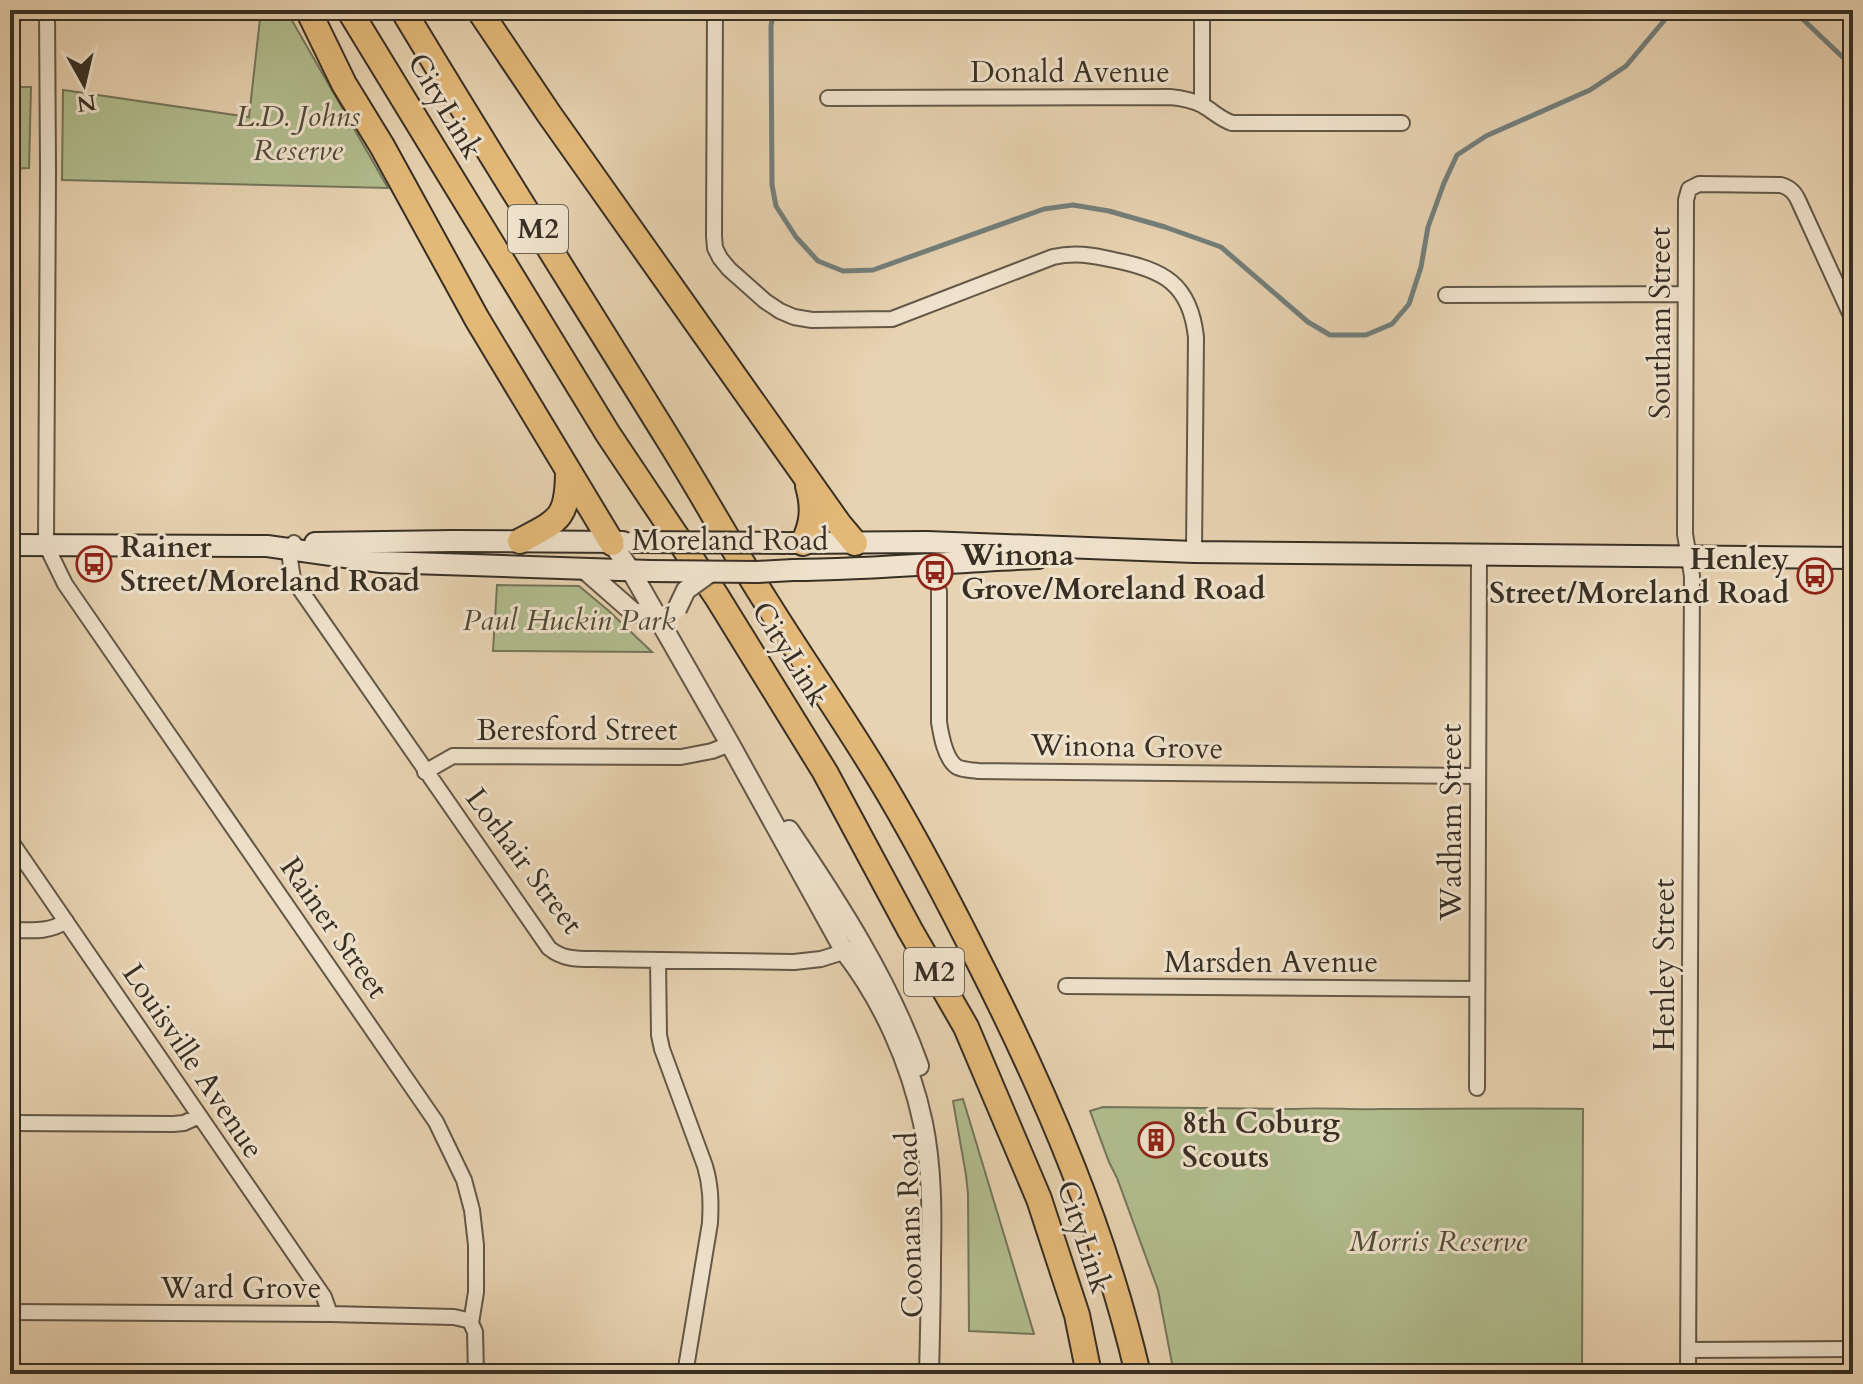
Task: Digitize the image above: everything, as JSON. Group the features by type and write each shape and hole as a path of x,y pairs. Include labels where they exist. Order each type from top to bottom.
{"highway":[{"path":"308,10 344,84 382,146 477,319 568,470 622,542"},
{"name":"CityLink","path":"349,10 608,434 717,597 825,772 966,1027 1039,1199 1077,1315 1089,1374"},
{"name":"CityLink","path":"403,10 766,602 888,792 957,918 1008,1019 1055,1124 1095,1230 1138,1374"},
{"path":"479,10 566,138 855,543"},
{"path":"791,456 807,482 813,511 808,532 793,553"},
{"path":"520,541 548,526 560,515 568,489 568,470"}],"main road":[{"name":"Moreland Road","path":"10,545 622,542 793,553 855,543 927,542 1194,552 1853,558"},
{"name":"Moreland Road","path":"292,546 381,562 711,572 757,572 793,553 837,570 961,561 1194,552"}],"street":[{"path":"46,545 47,10"},
{"path":"715,10 715,248 729,269 780,311 812,320 892,319 1053,257 1074,253 1143,266 1179,289 1194,319 1196,337 1194,552"},
{"path":"1202,10 1202,105"},
{"name":"Donald Avenue","path":"828,98 1170,97 1202,105 1232,123 1402,123"},
{"name":"Southam Street","path":"1688,557 1685,534 1685,294 1686,200 1689,189 1699,184 1788,187 1795,193 1853,320"},
{"path":"1446,295 1685,294"},
{"name":"Coonans Road","path":"622,542 640,571 658,618 730,744 835,898 863,976 883,1011 901,1053 923,1124 928,1157 932,1219 929,1374"},
{"name":"Rainer Street","path":"46,545 65,584 436,1122 464,1180 472,1210 476,1292 471,1323 475,1332 476,1374"},
{"name":"Lothair Street","path":"292,546 293,579 425,772 557,955 572,958 802,961 821,959 854,948"},
{"name":"Wadham Street","path":"1477,1088 1479,556"},
{"name":"Henley Street","path":"1688,557 1692,576 1688,1374"},
{"path":"584,569 633,612 658,618"},
{"path":"672,643 677,609 686,590 711,572"},
{"name":"Winona Grove","path":"939,591 939,722 949,757 959,768 978,771 1477,776"},
{"name":"Beresford Street","path":"425,772 453,756 681,757 730,744"},
{"name":"Louisville Avenue","path":"10,840 324,1297 330,1314"},
{"path":"10,930 52,929 66,921"},
{"name":"Coonans Road","path":"854,948 891,999 910,1041 934,1120 943,1201 942,1374"},
{"path":"658,960 662,1049 705,1166 712,1201 685,1374"},
{"name":"Marsden Avenue","path":"1066,986 1476,989"},
{"path":"10,1123 173,1124 199,1116"},
{"name":"Ward Grove","path":"10,1312 330,1314 454,1317 471,1323"},
{"path":"1688,1350 1853,1349"}],"green space":[{"name":"L.D. Johns Reserve","path":"261,10 286,10 388,188 62,180 63,90 249,117"},
{"path":"10,87 31,87 29,168 10,169"},
{"name":"Paul Huckin Park","path":"497,585 579,586 652,652 493,651"},
{"path":"963,1099 1034,1334 969,1331 968,1194 953,1101"},
{"name":"Morris Reserve","path":"1103,1107 1583,1109 1582,1374 1174,1374 1158,1290 1090,1111"}],"waterway":[{"path":"774,10 771,26 772,185 776,206 796,237 818,261 843,271 873,270 1044,209 1073,205 1109,211 1221,247 1308,322 1330,335 1366,335 1392,324 1409,304 1421,267 1428,227 1457,155 1486,136 1590,90 1626,66 1673,10"},
{"path":"1793,10 1853,67"}],"place":[{"name":"Rainer Street/Moreland Road","path":"94,564"},
{"name":"Winona Grove/Moreland Road","path":"935,572"},
{"name":"Henley Street/Moreland Road","path":"1815,576"},
{"name":"8th Coburg Scouts","path":"1156,1140"}]}
